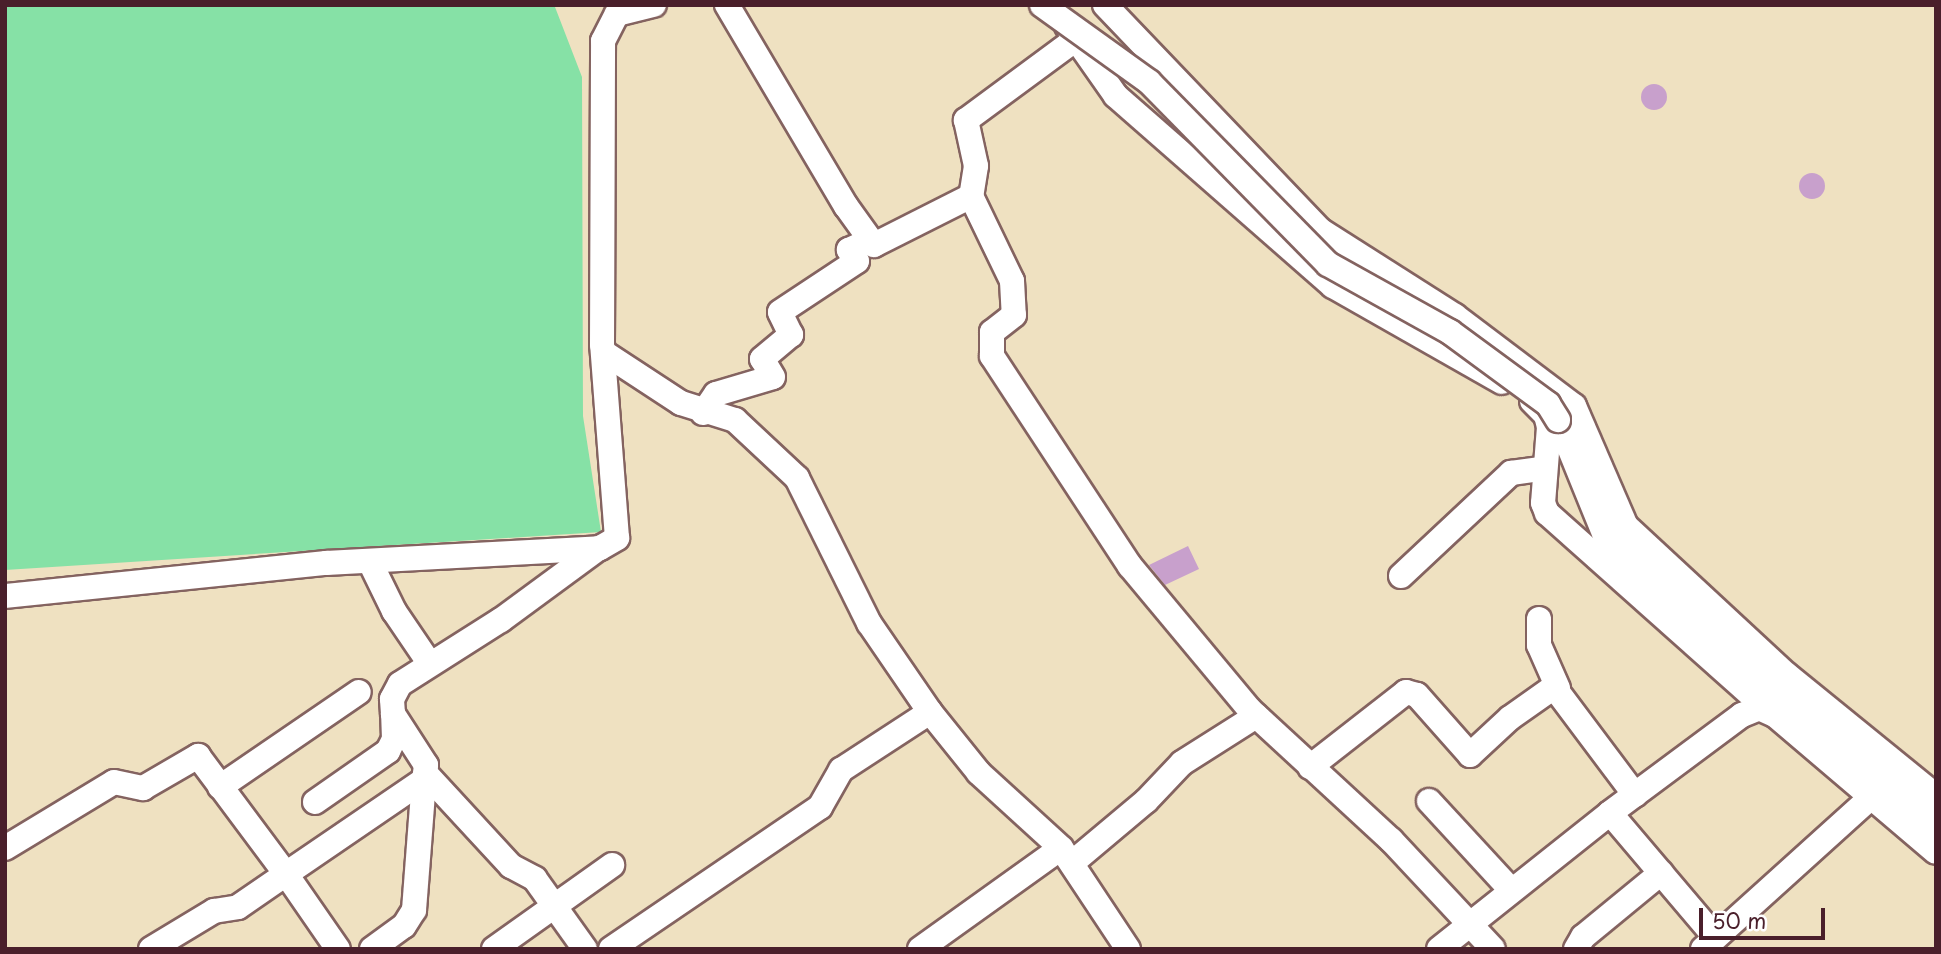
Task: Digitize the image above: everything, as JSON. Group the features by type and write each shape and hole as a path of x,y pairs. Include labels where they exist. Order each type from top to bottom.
{"street":[{"path":"315,802 388,751 394,739 394,692 430,664 501,620 617,538 603,352 603,41 617,14 654,5"},
{"path":"727,5 874,245 971,196"},
{"path":"1042,5 1149,82 1328,264 1450,332 1548,404 1567,413"},
{"path":"1052,5 1116,96 1343,294 1532,401 1546,415 1549,427 1542,503 1547,513 1767,709 1936,852"},
{"path":"1104,5 1320,230 1455,316 1567,413 1596,489 1605,536 1792,707 1936,824"},
{"path":"1076,39 966,120 976,166 971,196 1012,281 1014,315 992,332 992,356 1130,566 1256,716 1391,840 1493,949"},
{"path":"703,413 716,394 773,377 762,359 791,335 780,312 857,261 849,250 870,240"},
{"path":"603,352 703,413 735,420 796,478 869,623 930,712 979,773 1066,855 1128,949"},
{"path":"1401,576 1511,473 1545,468"},
{"path":"1596,489 1626,526 1787,675 1936,796"},
{"path":"5,596 370,562 600,548"},
{"path":"370,562 394,611 430,664"},
{"path":"1539,619 1539,645 1558,688 1635,795"},
{"path":"1310,766 1406,692 1418,695 1470,755 1510,718 1558,688"},
{"path":"220,787 359,692"},
{"path":"1439,949 1610,813 1742,715 1767,709"},
{"path":"611,949 820,807 841,770 930,712"},
{"path":"372,949 410,920 414,910 426,765 393,714"},
{"path":"920,949 1146,801 1182,763 1256,716"},
{"path":"5,848 114,782 143,788 198,756 338,949"},
{"path":"151,949 214,911 237,907 425,777"},
{"path":"425,777 511,866 535,879 585,949"},
{"path":"1610,813 1661,873 1709,943 1871,797"},
{"path":"1429,801 1511,890"},
{"path":"494,949 612,865"},
{"path":"1576,949 1583,937 1661,873"}],"green space":[{"path":"5,5 555,7 582,77 583,416 601,532 5,570"}],"building":[{"path":"1654,84 1663,88 1667,97 1663,106 1654,110 1645,106 1641,97 1645,88"},
{"path":"1812,173 1821,177 1825,186 1821,195 1812,199 1803,195 1799,186 1803,177"},
{"path":"1188,546 1199,569 1165,585 1149,565"}]}
